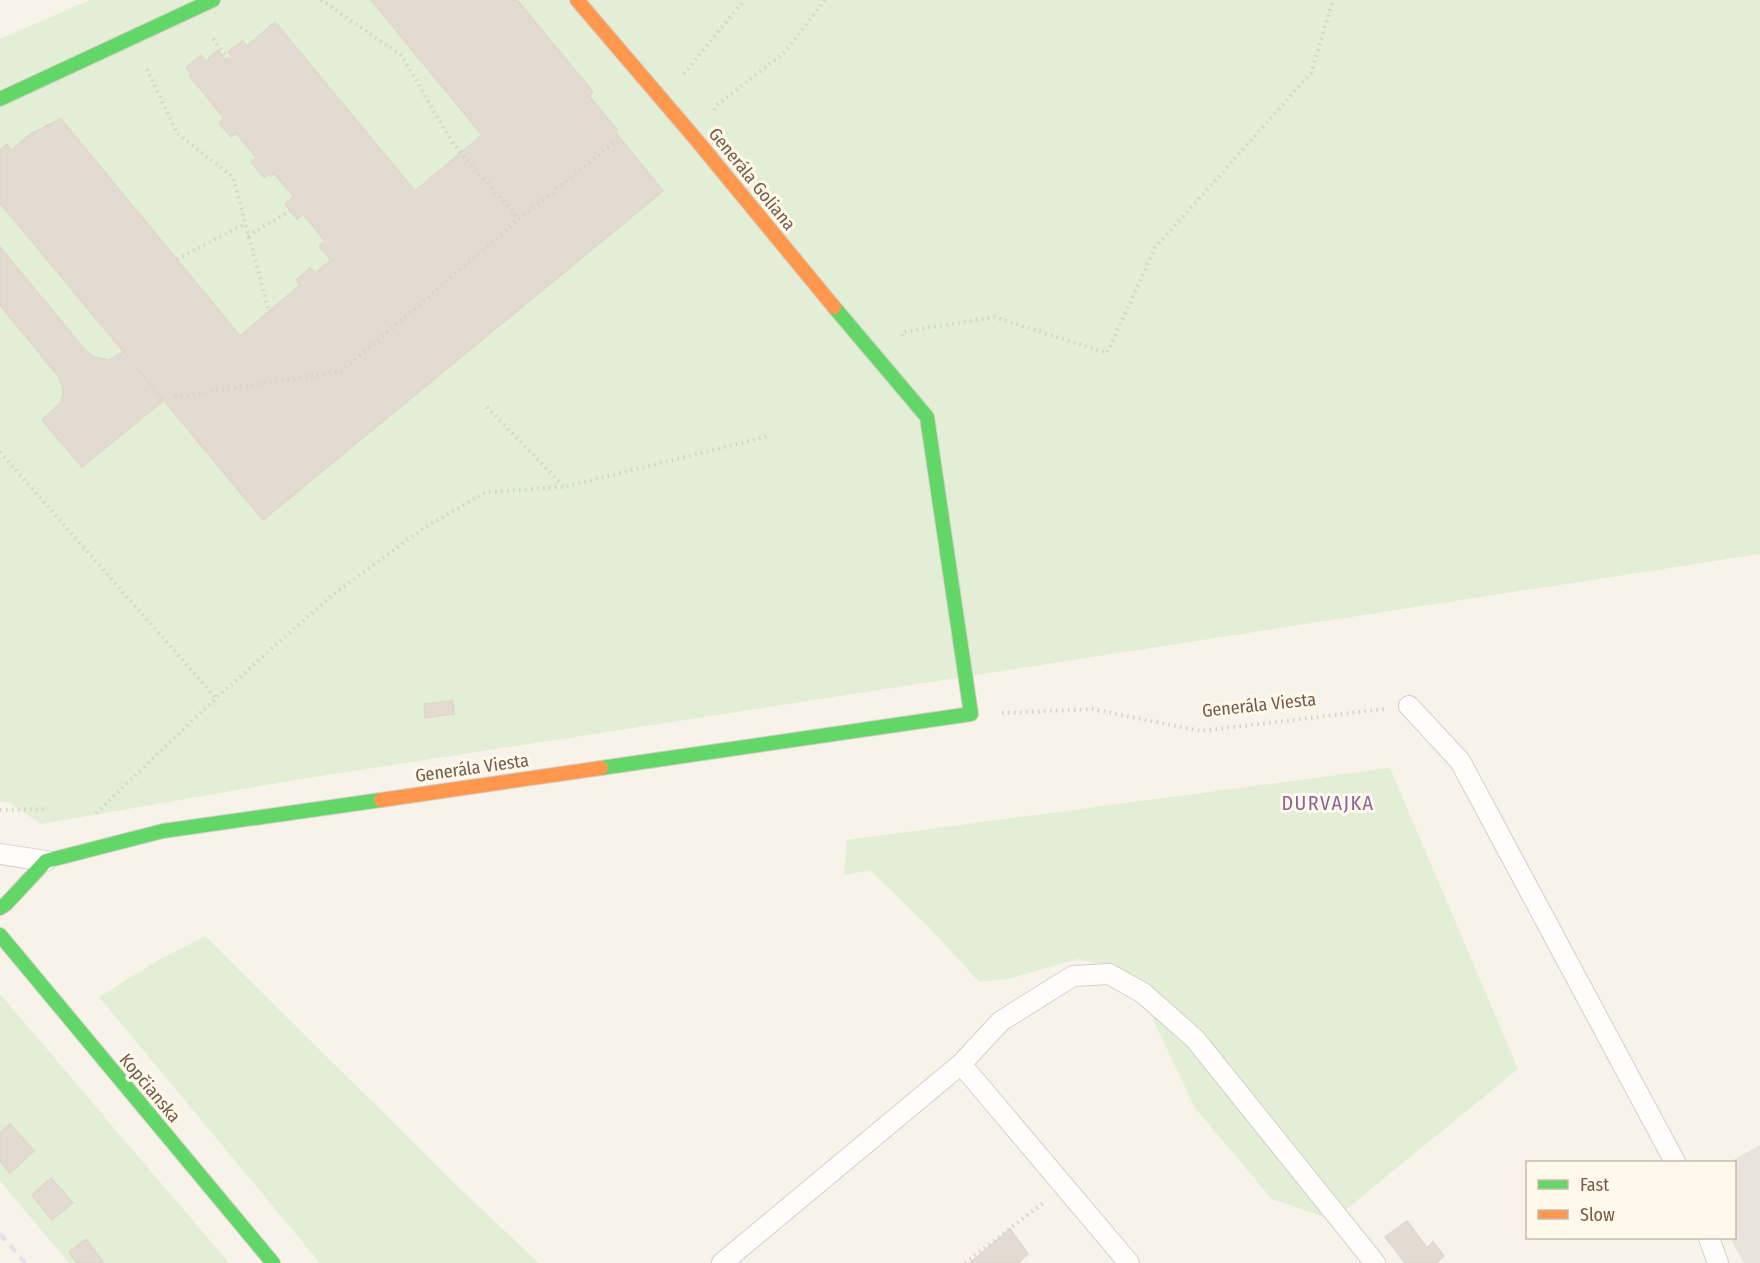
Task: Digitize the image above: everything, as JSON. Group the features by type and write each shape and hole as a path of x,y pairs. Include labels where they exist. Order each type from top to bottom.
{"street":[{"path":"0,99 213,0"},
{"name":"Generála Goliana","path":"577,0 694,136 897,381"},
{"path":"897,381 927,417 971,714"},
{"name":"Generála Viesta","path":"46,861 163,831 971,714"},
{"path":"0,909 46,861"},
{"name":"Kopčianska","path":"0,935 273,1263"}],"lane":[{"path":"1409,706 1460,761 1674,1161"},
{"path":"0,854 46,861"},
{"path":"722,1263 960,1064 1001,1021 1073,976 1109,974 1143,993 1195,1040 1375,1263"},
{"path":"960,1064 1129,1263"},
{"path":"1709,1239 1718,1263"}],"path":[{"path":"321,0 402,56 453,144 519,219"},
{"path":"663,100 744,0"},
{"path":"694,136 718,104 785,52 825,0"},
{"path":"897,381 903,332 994,316 1107,353 1155,248 1311,73 1334,0"},
{"path":"213,39 229,60"},
{"path":"147,69 177,133 233,177 269,312"},
{"path":"175,397 342,371 519,219 615,142"},
{"path":"248,236 291,210"},
{"path":"177,259 245,224"},
{"path":"487,406 564,487"},
{"path":"88,820 216,698 331,596 424,528 486,492 564,487 769,436"},
{"path":"0,452 216,698"},
{"name":"Generála Viesta","path":"971,714 1092,709 1202,731 1409,706"},
{"path":"0,810 46,809"},
{"path":"966,1263 1064,1187"}],"shaded area":[{"path":"1760,1145 1760,1263 1744,1263 1731,1239 1736,1239 1736,1161 1732,1161"}],"green space":[{"path":"90,0 1760,0 1760,554 295,780 41,824 10,803 0,801 0,39"},
{"path":"1390,768 1518,1069 1333,1220 1272,1199 1195,1108 1135,981 1095,963 1078,959 1008,979 979,982 930,928 870,870 844,875 847,840"},
{"path":"205,936 456,1185 539,1263 320,1263 99,997 157,961"},
{"path":"0,994 229,1263 69,1263 0,1181"}],"building":[{"path":"371,0 517,0 593,92 589,96 663,191 263,520 0,203 0,150 7,144 11,150 32,133 61,119 240,336 300,285 296,280 310,268 315,273 331,260 319,246 325,241 303,214 297,219 285,204 294,197 274,173 264,178 251,162 257,158 236,133 231,137 219,123 224,118 189,75 191,73 186,68 201,55 206,61 218,50 227,62 233,58 228,52 243,41 247,46 275,22 415,191 482,135"},
{"path":"0,247 86,351 94,357 109,360 124,352 163,401 82,467 42,420 61,402 62,385 58,376 0,305"},
{"path":"453,701 454,714 425,718 424,704"},
{"path":"10,1124 34,1151 10,1173 0,1161 0,1133"},
{"path":"51,1178 73,1203 52,1220 32,1195"},
{"path":"1407,1221 1427,1248 1433,1242 1444,1256 1436,1263 1405,1263 1385,1237"},
{"path":"1010,1229 1028,1254 1018,1263 970,1263"},
{"path":"86,1239 102,1263 77,1263 69,1252"}],"railway":[{"path":"0,1234 25,1263"}],"traffic: fast":[{"path":"0,99 213,0"},
{"path":"601,768 971,714 927,417 834,307"},
{"path":"0,908 46,861 163,831 381,800"},
{"path":"0,935 273,1263"}],"traffic: slow":[{"path":"577,0 834,307"},
{"path":"381,800 601,768"}],"district":[{"name":"DURVAJKA","path":"1328,803"}]}
